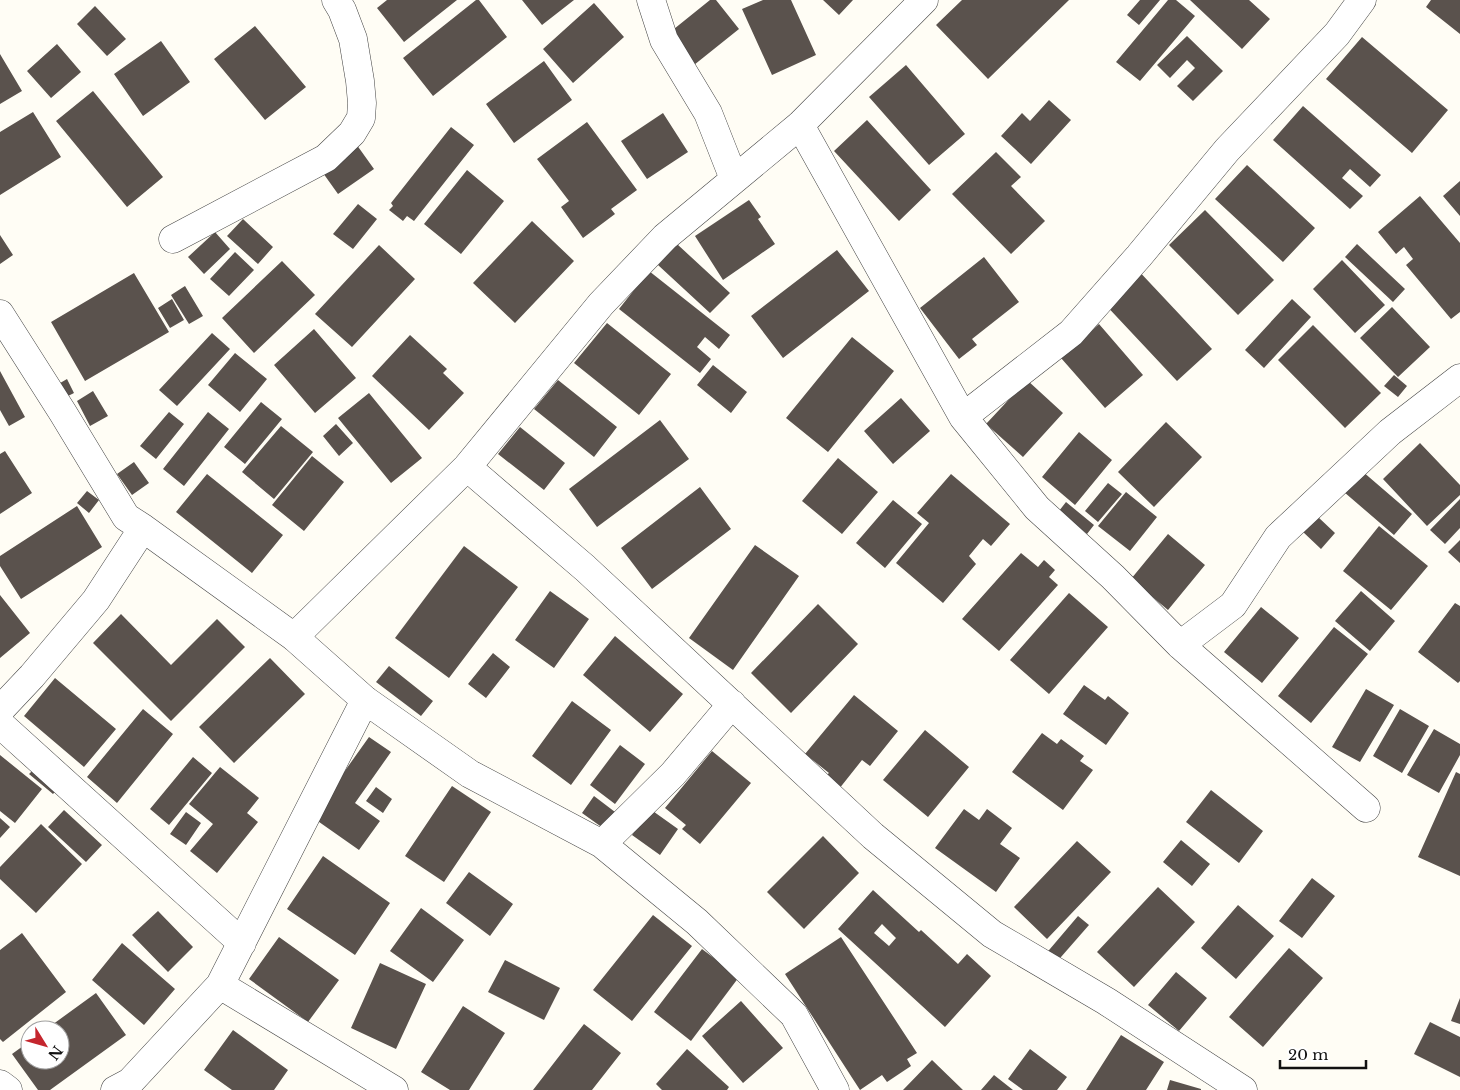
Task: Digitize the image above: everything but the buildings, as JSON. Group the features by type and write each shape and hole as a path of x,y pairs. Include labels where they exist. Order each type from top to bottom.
{"street":[{"path":"173,239 326,158 352,133 360,118 362,103 360,81 353,39 342,10 336,0"},
{"path":"651,0 664,40 708,113 734,179"},
{"path":"294,637 467,466 601,304 665,237 800,125 924,0"},
{"path":"963,417 1071,333 1139,256 1227,150 1337,34 1362,0"},
{"path":"800,125 963,417 1037,508 1113,577 1180,645 1366,808"},
{"path":"0,314 126,517 294,637 365,700 470,774 602,844 697,922 794,1015 835,1090"},
{"path":"1180,645 1233,605 1278,538 1285,531 1390,432 1460,378"},
{"path":"467,466 584,568 873,836 992,934 1106,1001 1243,1090"},
{"path":"0,710 32,676 96,600 143,528"},
{"path":"115,1090 130,1082 220,986 365,700"},
{"path":"602,844 673,774 732,704"},
{"path":"0,724 242,943"},
{"path":"220,986 394,1090"},
{"path":"0,1084 8,1090"}]}
